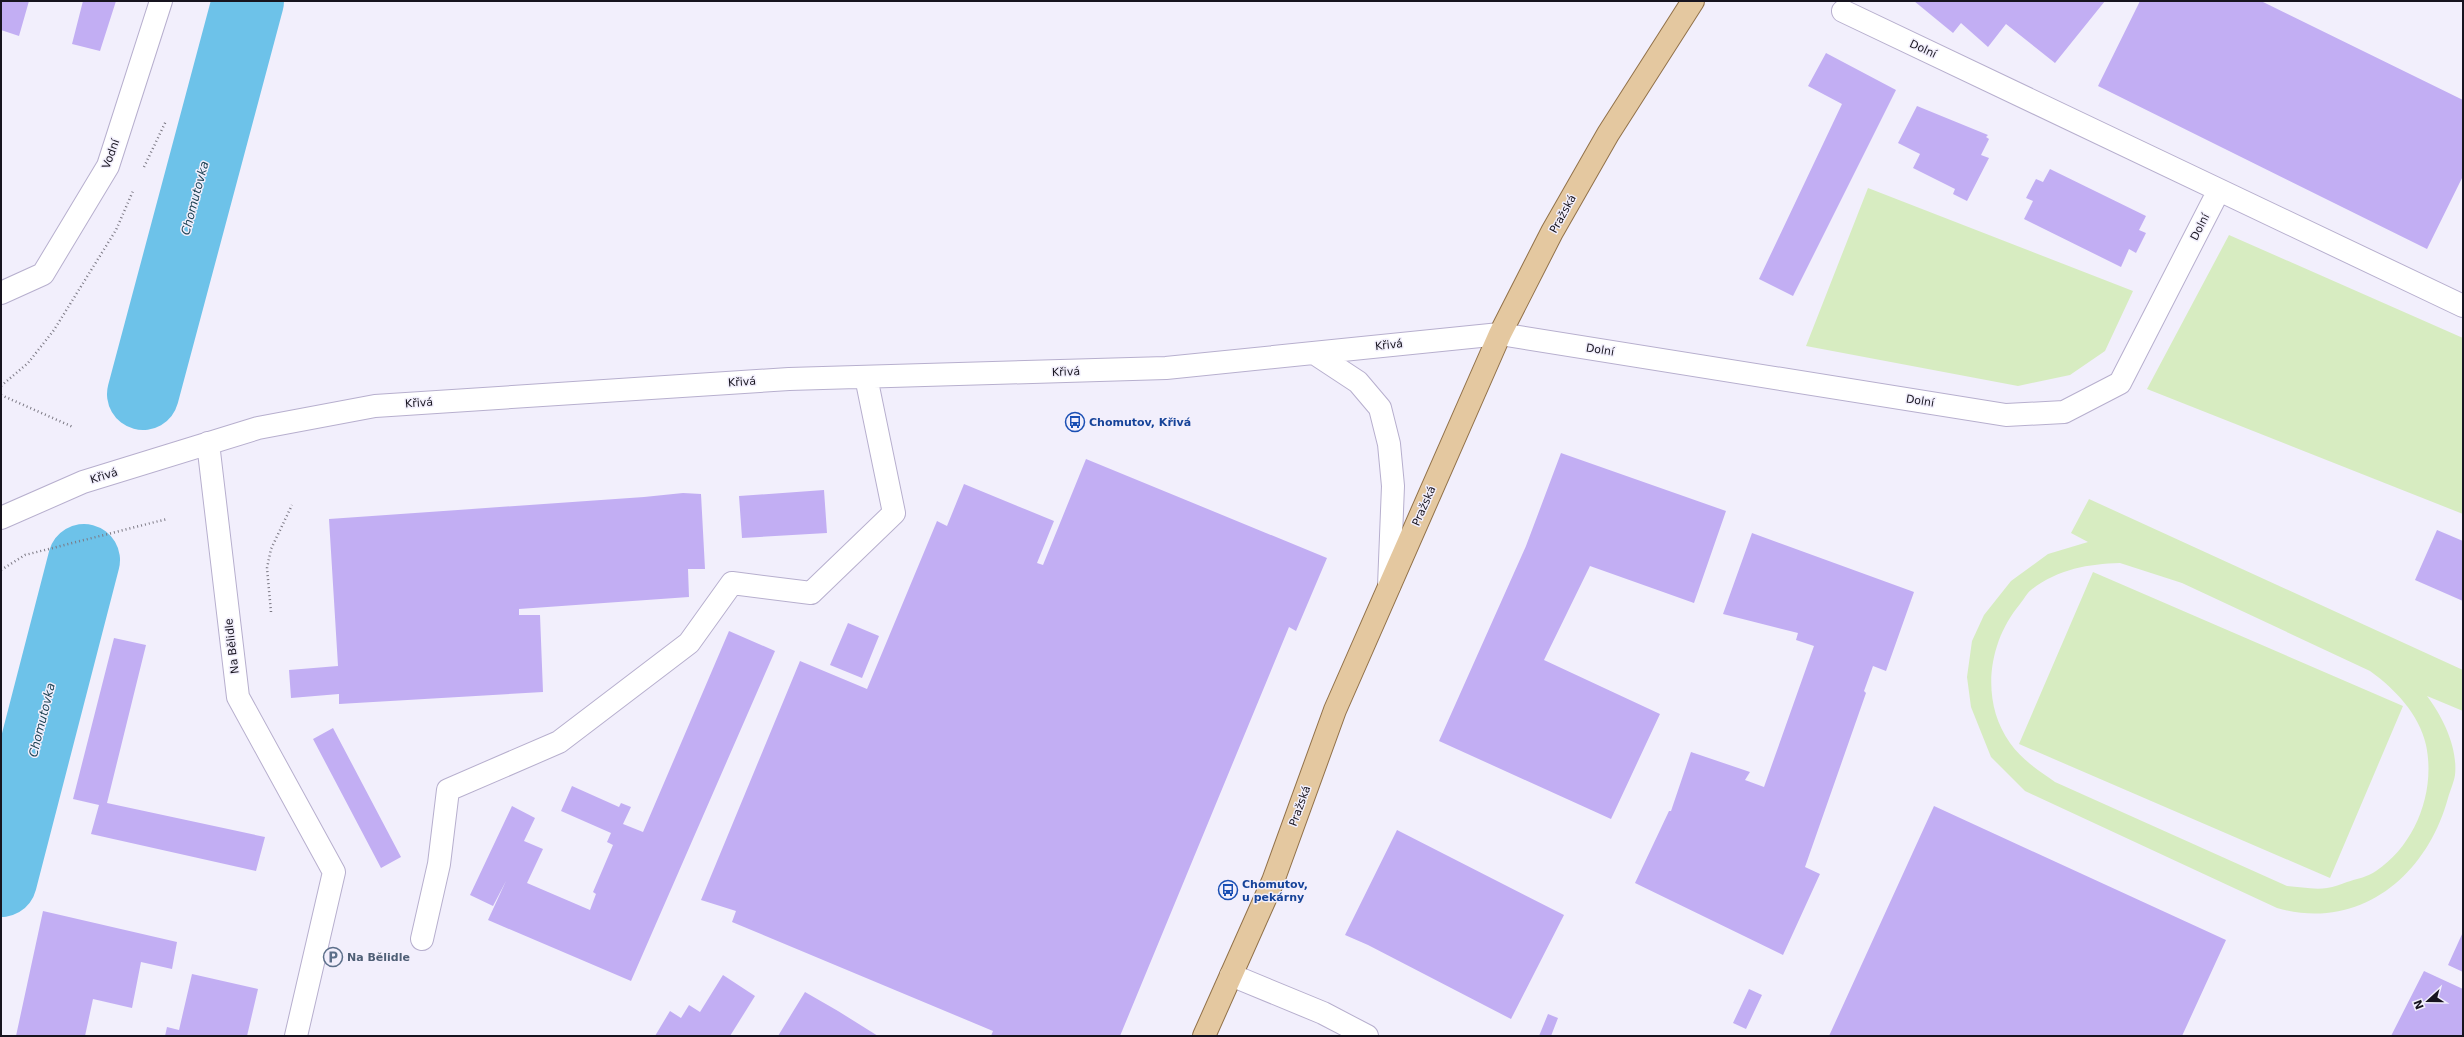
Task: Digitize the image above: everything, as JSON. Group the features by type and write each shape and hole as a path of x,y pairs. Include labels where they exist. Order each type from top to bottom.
{"main road":[{"name":"Pražská","path":"1204,1036 1273,880 1335,710 1500,334 1552,232 1608,134 1693,1"}],"street":[{"name":"Vodní","path":"1,293 43,274 108,166 161,1"},
{"name":"Dolní","path":"1843,12 2463,306"},
{"name":"Dolní","path":"1500,334 2006,415 2064,412 2120,383 2219,190"},
{"name":"Křivá","path":"1,518 84,482 258,428 375,406 789,379 1166,368 1500,334"},
{"path":"1314,353 1358,382 1380,408 1389,444 1393,486 1389,586"},
{"path":"422,939 439,864 448,790 559,742 689,643 732,583 811,593 894,513 866,377"},
{"name":"Na Bělidle","path":"208,443 238,697 334,872 296,1036"},
{"path":"1231,975 1323,1013 1367,1036"}],"path":[{"path":"142,171 166,121"},
{"path":"1,386 28,363 54,330 116,230 137,184"},
{"path":"1,395 73,427"},
{"path":"271,612 267,568 271,549 292,505"},
{"path":"1,570 25,555 167,519"}],"green space":[{"path":"1868,188 2133,291 2105,351 2070,375 2018,386 1806,346"},
{"path":"2229,235 2463,338 2463,514 2147,389"},
{"path":"2089,499 2463,670 2463,711 2427,696 2439,713 2452,744 2455,775 2438,826 2424,851 2406,873 2385,891 2362,904 2335,912 2307,913 2277,908 2025,791 1991,757 1971,707 1967,677 1972,641 1984,615 2011,581 2048,554 2088,542 2071,533","holes":["2120,563 2182,583 2370,671 2397,694 2412,713 2423,734 2426,745 2428,781 2425,799 2412,832 2402,847 2390,860 2373,873 2322,889 2287,886 2055,782 2025,760 2010,743 2001,727 1994,709 1992,672 1995,654 2001,636 2009,619 2030,591 2041,583 2063,572 2085,566"]},
{"path":"2093,572 2403,706 2330,878 2019,744"}],"building":[{"path":"1,1 29,1 19,36 1,30"},
{"path":"83,1 116,1 100,51 72,44"},
{"path":"1914,1 2105,1 2055,63 2006,24 1988,47 1961,23 1953,33"},
{"path":"2140,1 2261,1 2463,100 2463,176 2427,249 2098,86"},
{"path":"1826,53 1896,90 1793,296 1759,279 1842,104 1808,86"},
{"path":"1917,106 1988,135 1986,137 1989,139 1981,155 1989,158 1967,201 1953,194 1955,189 1913,168 1920,154 1898,143"},
{"path":"2050,169 2146,216 2139,230 2146,233 2136,253 2129,249 2121,267 2024,219 2033,201 2026,198 2036,179 2043,182"},
{"path":"1561,453 1726,511 1694,603 1590,566 1544,660 1660,714 1611,819 1439,741 1526,546"},
{"path":"1086,459 1327,558 1296,631 1289,627 1120,1036 991,1036 993,1031 732,922 736,911 701,900 800,661 867,689 937,521 947,526 964,484 1054,521 1037,563 1043,565"},
{"path":"824,490 827,533 742,538 739,496"},
{"path":"683,493 701,494 705,569 688,569 689,597 519,609 519,615 540,615 543,692 339,704 339,694 291,698 289,670 338,666 329,519"},
{"path":"2437,530 2463,541 2463,601 2415,580"},
{"path":"1752,533 1914,592 1886,671 1873,666 1864,691 1866,693 1805,867 1820,874 1783,955 1635,883 1669,811 1671,811 1691,752 1750,772 1745,780 1764,787 1814,646 1796,640 1798,633 1723,614"},
{"path":"848,623 879,636 862,678 830,665"},
{"path":"729,631 775,651 631,981 488,920 506,881 493,906 470,895 512,806 535,818 524,841 543,849 527,883 590,910 596,894 593,892 613,845 607,842 611,833 561,811 572,786 619,807 621,803 631,807 623,824 643,832"},
{"path":"114,638 146,645 107,803 265,837 256,871 91,834 99,805 73,799"},
{"path":"333,728 401,857 381,868 313,739"},
{"path":"1934,806 2226,940 2182,1036 1829,1036"},
{"path":"1397,830 1564,915 1511,1019 1368,945 1345,935"},
{"path":"43,911 177,942 172,969 141,962 132,1008 93,999 85,1036 16,1036"},
{"path":"2463,932 2463,972 2448,965"},
{"path":"2424,971 2463,989 2463,1036 2391,1036"},
{"path":"192,974 258,989 247,1036 165,1036 167,1027 179,1030"},
{"path":"723,975 755,996 730,1036 655,1036 670,1011 681,1018 689,1005 700,1012"},
{"path":"1749,989 1762,995 1746,1029 1733,1023"},
{"path":"805,992 838,1011 878,1036 778,1036"},
{"path":"1548,1014 1558,1018 1551,1036 1539,1036"}],"waterway":[{"name":"Chomutovka","path":"143,394 248,1"},
{"name":"Chomutovka","path":"1,881 84,560"}],"place":[{"name":"Chomutov, Křivá","path":"1075,422"},
{"name":"Chomutov, u pekárny","path":"1228,890"},
{"name":"Na Bělidle","path":"333,957"}]}
